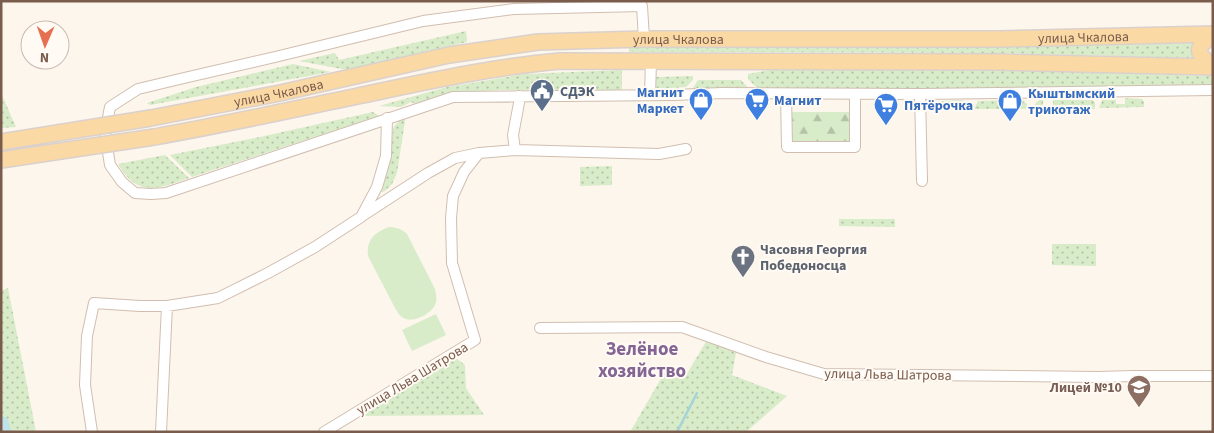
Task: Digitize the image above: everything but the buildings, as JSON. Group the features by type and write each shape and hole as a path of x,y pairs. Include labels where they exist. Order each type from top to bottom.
{"main road":[{"name":"улица Чкалова","path":"1,142 151,118 280,94 450,55 538,42 644,39 1000,39 1213,34"},
{"path":"1213,34 1202,43 1199,50 1202,58 1213,67"},
{"name":"улица Чкалова","path":"1,160 154,137 459,74 560,60 990,62 1213,67"}],"street":[{"path":"644,39 642,6 514,9 424,21 138,90 110,107 105,133 110,165 122,182 135,193 166,193 453,97 722,93 920,94 1213,90"},
{"path":"650,95 651,61"},
{"path":"786,94 787,147 855,147 855,94"},
{"path":"920,94 922,181"},
{"path":"515,150 513,135 519,96"},
{"path":"361,217 378,187 386,156 388,118"},
{"path":"92,432 85,385 87,336 94,303 167,306 218,298 268,274 315,247 428,173 455,158 479,153 515,150 659,154 686,149"},
{"name":"улица Льва Шатрова","path":"324,432 475,340 452,263 452,196 464,172 479,153"},
{"path":"161,432 167,306"},
{"name":"улица Льва Шатрова","path":"540,328 682,327 766,357 824,374 1098,377 1213,376"}],"green space":[{"path":"466,31 467,42 347,70 299,61 335,53 339,60"},
{"path":"1194,43 1194,58 1000,53 629,52 629,48 1000,47"},
{"path":"293,64 331,72 150,105 147,103 196,87"},
{"path":"775,69 999,70 1213,76 1213,88 786,92 785,88 757,88 748,79 748,74"},
{"path":"622,70 622,91 501,90 464,92 415,104 411,102 401,107 379,106 447,87 525,74"},
{"path":"693,76 693,80 686,87 671,88 670,92 662,91 655,86 656,77"},
{"path":"698,80 741,80 752,92 691,91"},
{"path":"1,93 16,127 1,128"},
{"path":"1125,98 1142,99 1144,107 1099,108 1103,99 1116,99 1116,104 1125,104"},
{"path":"1023,100 1027,104 1027,109 974,109 978,101"},
{"path":"1039,100 1043,100 1043,105 1053,105 1053,100 1093,100 1095,109 1034,109 1035,104"},
{"path":"964,101 967,108 923,109 926,102"},
{"path":"373,112 379,116 192,177 170,155 260,137"},
{"path":"790,112 852,112 852,145 790,145"},
{"path":"404,117 397,173 392,184 385,191 381,192 391,149 393,128"},
{"path":"165,155 189,178 149,188 133,182 125,175 118,164"},
{"path":"612,166 612,185 580,186 580,167"},
{"path":"839,219 895,219 895,227 839,226"},
{"path":"389,227 394,227 407,234 435,289 435,306 429,313 420,318 410,320 400,315 368,256 368,245 372,237"},
{"path":"1052,244 1096,244 1096,266 1052,265"},
{"path":"8,288 36,432 1,432 1,291"},
{"path":"436,314 446,335 412,351 402,330"},
{"path":"707,340 736,353 732,375 787,396 746,432 630,432 666,370 688,372"},
{"path":"456,358 465,365 466,388 484,415 362,416"}],"waterway":[{"path":"677,432 697,393"},
{"path":"1,424 3,432"}],"place":[{"name":"СДЭК","path":"542,112"},
{"name":"Магнит Маркет","path":"701,121"},
{"name":"Магнит","path":"757,121"},
{"name":"Кыштымский трикотаж","path":"1010,122"},
{"name":"Пятёрочка","path":"886,126"},
{"name":"Часовня Георгия Победоносца","path":"743,278"},
{"name":"Лицей №10","path":"1139,408"}],"district":[{"name":"Зелёное хозяйство","path":"642,359"}]}
